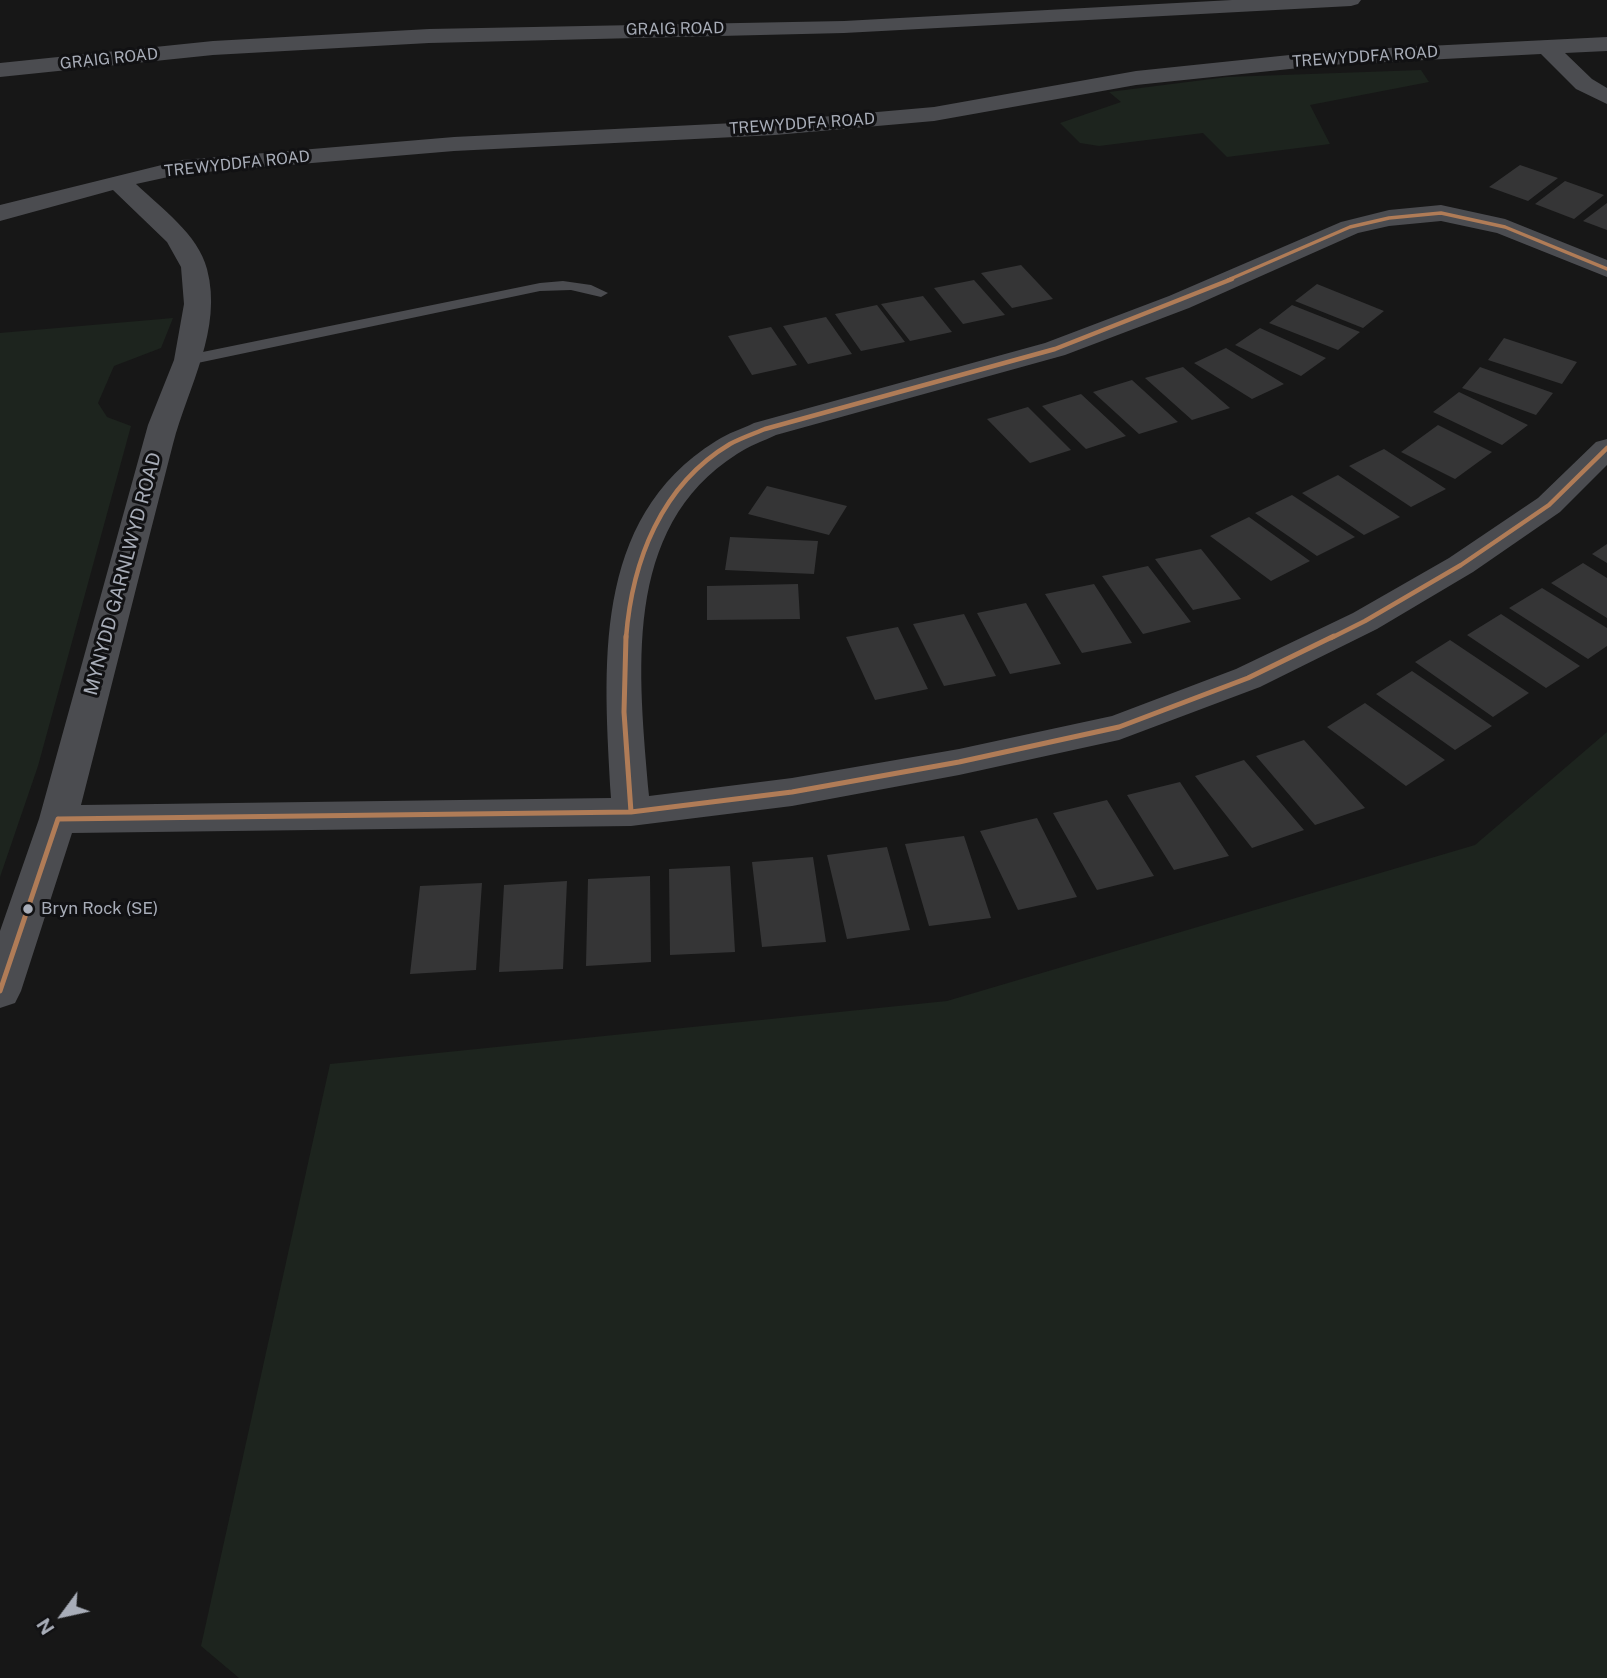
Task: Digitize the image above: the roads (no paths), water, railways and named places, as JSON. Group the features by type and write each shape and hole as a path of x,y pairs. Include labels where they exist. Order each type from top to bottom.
{"street":[{"name":"GRAIG ROAD","path":"0,69 213,48 429,36 844,27 1351,0"},
{"name":"TREWYDDFA ROAD","path":"0,213 118,181 182,167 454,144 775,128 934,114 1136,78 1328,58 1607,44"},
{"path":"1546,47 1584,83 1607,97"},
{"name":"MYNYDD GARNLWYD ROAD","path":"0,991 58,819 163,425 188,360 198,304 194,267 178,238 118,181"},
{"path":"631,812 624,689 625,629 638,566 657,518 689,477 724,448 765,429 1055,349 1179,302 1350,227 1389,218 1441,213 1505,227 1607,269"},
{"path":"58,819 631,812 792,792 959,762 1119,727 1248,678 1365,621 1461,565 1549,505 1607,448"}],"lane":[{"path":"188,360 540,287 560,284 582,286 601,293"}],"place":[{"name":"Bryn Rock (SE)","path":"28,909"}]}
